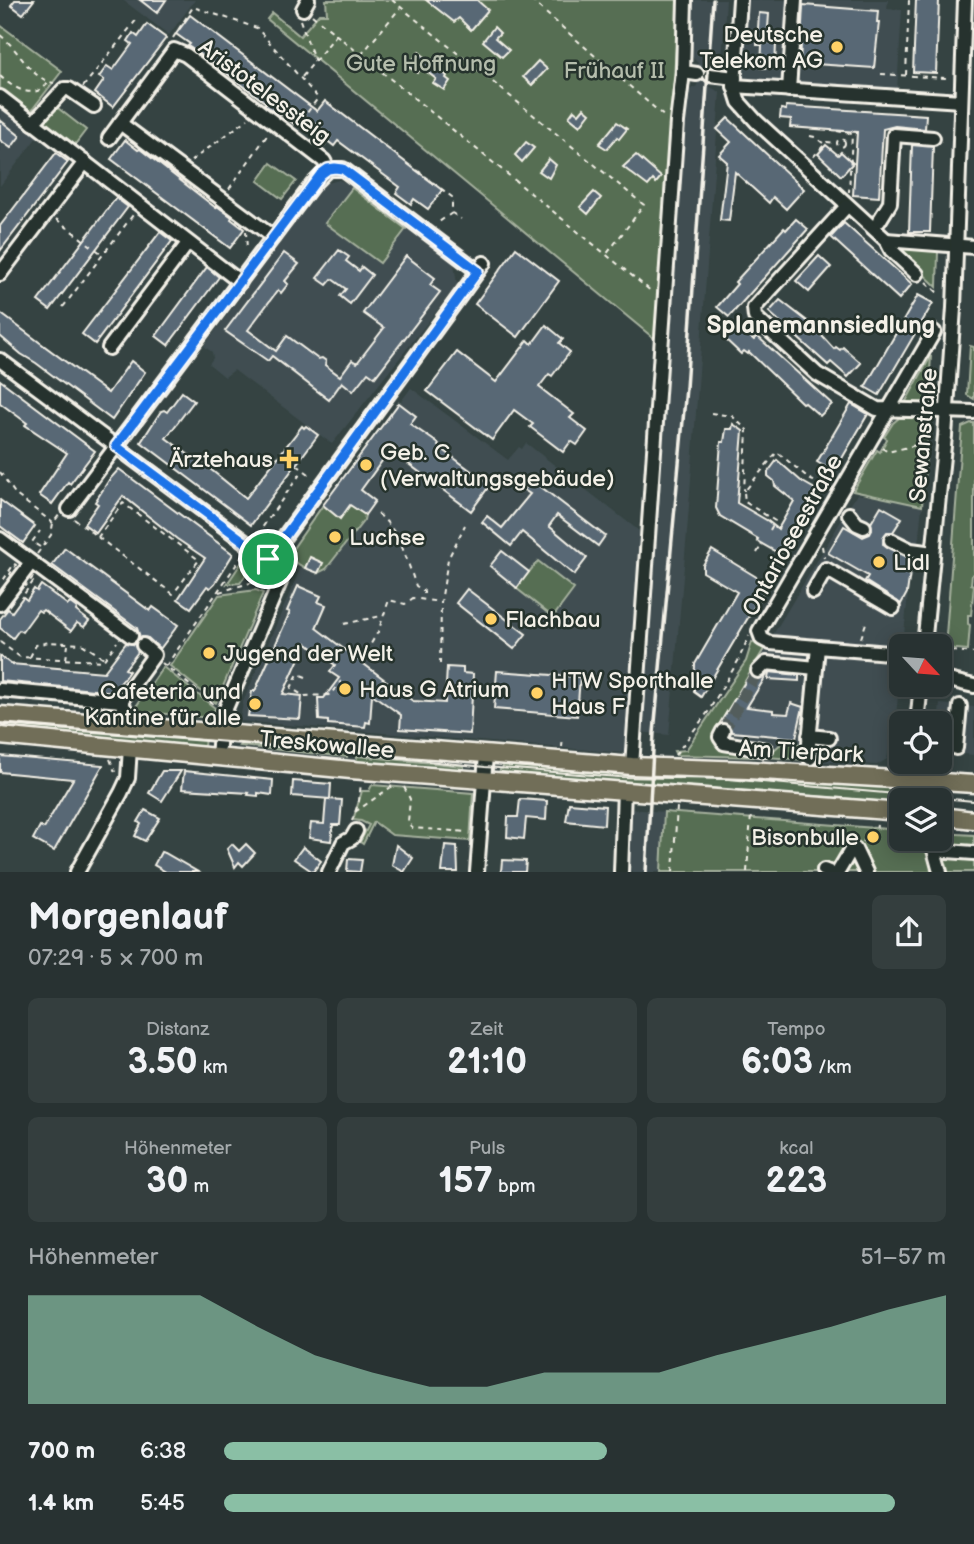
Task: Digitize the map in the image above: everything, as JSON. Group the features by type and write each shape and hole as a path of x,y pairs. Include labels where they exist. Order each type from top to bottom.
{"main road":[{"name":"Treskowallee","path":"0,715 632,766 672,764"},
{"name":"Treskowallee","path":"0,736 218,757 889,811"},
{"name":"Am Tierpark","path":"672,764 974,784"},
{"path":"952,818 974,820"}],"street":[{"path":"632,766 677,122 683,72 685,0"},
{"path":"740,0 735,82 739,102 756,121 886,240 891,250 917,274"},
{"path":"789,90 795,0"},
{"name":"Sewanstraße","path":"925,634 947,410 957,245 965,0"},
{"path":"108,138 173,50"},
{"name":"Aristotelessteig","path":"173,50 186,55 291,135 324,161 328,169"},
{"path":"683,72 789,90 961,102"},
{"path":"33,122 40,117 60,90 69,89 94,106"},
{"path":"0,97 240,282"},
{"path":"120,123 273,237"},
{"path":"879,221 890,203 894,135 933,138"},
{"path":"0,274 85,162"},
{"name":"Aristotelessteig","path":"70,513 116,446 321,174 328,169 343,169 481,267 268,559"},
{"path":"844,203 754,308 755,317 817,374 877,409 974,412"},
{"path":"886,240 974,247"},
{"path":"109,348 188,243"},
{"name":"Ontarioseestraße","path":"889,653 770,643 762,639 759,631 934,332"},
{"path":"0,360 268,559 280,574 279,582 224,711 218,757"},
{"path":"849,514 852,520 864,527"},
{"path":"0,539 128,634"},
{"path":"891,540 911,551 933,553"},
{"path":"0,604 31,563"},
{"path":"813,592 826,569 893,608"},
{"path":"121,701 154,655 143,645"},
{"path":"810,758 809,739 818,647"},
{"path":"758,671 766,663 816,668"},
{"path":"952,681 974,686"},
{"path":"0,690 121,701"},
{"path":"121,701 125,709 126,726"},
{"path":"956,748 960,706"},
{"path":"723,731 720,737 724,743 764,752 777,740"},
{"path":"809,739 829,738"},
{"path":"77,872 128,778 131,748"},
{"path":"477,872 486,755"},
{"path":"910,788 912,774"},
{"path":"621,872 624,790"},
{"path":"329,872 343,843 352,838 356,831"},
{"path":"838,872 851,850 855,849 866,872"},
{"path":"940,872 934,850 974,853"}],"path":[{"path":"392,0 644,205 605,256"},
{"path":"531,0 670,121 677,122"},
{"path":"906,75 909,0"},
{"path":"315,62 299,16 306,4 361,55 605,256 664,301"},
{"path":"173,50 172,36 193,7 257,27 318,98 291,135"},
{"path":"361,55 400,7"},
{"path":"83,87 137,19"},
{"path":"301,79 337,34"},
{"path":"0,35 15,47 33,74 64,89"},
{"path":"881,74 946,78"},
{"path":"0,76 27,92 44,89 49,82"},
{"path":"182,168 259,111"},
{"path":"222,198 276,124"},
{"path":"837,131 852,134 850,190 844,203"},
{"path":"810,136 824,144"},
{"path":"804,166 827,142 837,143 841,139 852,144"},
{"path":"837,143 840,148 845,143"},
{"path":"417,170 452,197 452,213"},
{"path":"63,307 139,206"},
{"path":"47,212 103,255"},
{"path":"452,213 461,219"},
{"path":"431,227 452,213"},
{"path":"246,216 247,250"},
{"path":"917,274 937,292 942,293"},
{"path":"711,413 732,416 747,430 745,502 775,520 770,530"},
{"path":"882,448 888,452 920,444 929,448"},
{"path":"744,492 777,452 811,480 840,492"},
{"path":"297,465 313,477"},
{"path":"254,539 303,470"},
{"path":"0,472 16,495 53,523"},
{"path":"31,563 51,535 53,523 63,510 70,513 98,537 173,594 198,560 123,503 98,537"},
{"path":"378,514 391,524 410,563 416,586 424,591 424,599"},
{"path":"440,664 441,602 448,559 465,526"},
{"path":"818,529 826,569"},
{"path":"40,531 33,542 41,548"},
{"path":"757,553 762,544"},
{"path":"217,706 166,666 245,551"},
{"path":"217,593 268,578"},
{"path":"366,652 378,632 389,600 405,604 413,598 441,602"},
{"path":"344,624 382,616"},
{"path":"860,640 866,622"},
{"path":"672,764 675,754 719,694 750,635 759,631"},
{"path":"0,642 20,657 103,661 128,634"},
{"path":"30,657 36,645 49,642 82,644 105,659"},
{"path":"66,659 68,644"},
{"path":"952,651 974,653"},
{"path":"306,677 298,674 291,688 303,696 330,695 341,681"},
{"path":"562,752 563,738"},
{"path":"109,758 115,772"},
{"path":"356,831 356,823 351,820 359,802 362,782"},
{"path":"355,813 394,785"},
{"path":"404,785 410,799 408,822 412,828 473,833"},
{"path":"673,872 676,811"},
{"path":"747,872 751,815"},
{"path":"855,849 877,830 877,825"}],"shaded area":[{"path":"123,0 195,0 169,35"},
{"path":"692,0 726,0 722,60 711,65 710,87 720,92 669,735 640,732 670,337 685,92 697,86 698,63 688,53"},
{"path":"745,0 888,0 887,9 902,10 897,89 810,83 810,87 744,81 741,77"},
{"path":"0,104 40,133 0,186"},
{"path":"339,180 347,183 454,264 457,285 332,444 234,370 225,377 209,364 213,358 212,352 204,346 324,184"},
{"path":"411,388 508,460 526,443 643,534 629,735 624,753 240,721 243,702 301,567 287,557"},
{"path":"857,494 922,506 909,583 904,634 889,634 889,697 898,697 896,711 889,711 887,759 877,765 753,757 728,749 717,742 716,730"},
{"path":"940,704 974,707 974,755 952,752 952,711 939,711"},
{"path":"631,809 664,812 661,872 627,872"}],"green space":[{"name":"Gute Hoffnung","path":"326,0 679,0 657,341 267,19 272,13 300,36 319,14 327,14"},
{"path":"0,25 62,71 31,111 0,88"},
{"path":"54,105 86,130 73,147 41,123"},
{"path":"271,163 296,181 282,199 258,181"},
{"path":"352,188 406,229 380,263 325,223"},
{"path":"896,248 938,251 937,287"},
{"path":"970,346 974,347 974,399 967,395"},
{"path":"931,356 928,402 905,403"},
{"path":"899,418 923,418 928,429 922,506 853,491 877,450 880,452 887,439 884,437"},
{"path":"974,423 974,574 971,584 974,585 971,615 968,615 968,650 952,649 952,634 946,634 962,427"},
{"path":"323,505 340,518 350,505 365,515 364,520 326,569 318,573 322,563 310,558 305,568 287,557"},
{"path":"246,556 264,568 260,573 251,568 240,583 227,584"},
{"path":"538,561 574,589 553,617 516,588"},
{"path":"256,590 263,593 216,703 170,666 219,595"},
{"path":"752,642 764,649 716,730 717,742 758,752 753,757 676,755 674,751 686,750 746,661"},
{"path":"163,667 215,708 211,718 133,711"},
{"path":"0,720 205,737 204,747 0,731"},
{"path":"245,740 346,747 347,757 240,746"},
{"path":"783,742 800,744 805,760 766,757"},
{"path":"357,756 464,766 464,769 461,769 461,772 356,765"},
{"path":"503,765 599,773 750,774 892,787 889,788 889,802 499,775"},
{"path":"372,785 473,793 470,841 392,835 374,822 363,844 360,842 369,825 353,820 362,791 369,791"},
{"path":"664,812 889,829 889,851 952,851 952,834 974,835 974,872 661,872"}],"building":[{"path":"15,0 34,0 23,14 11,5"},
{"path":"140,0 166,0 157,13"},
{"path":"426,0 477,0 488,10 471,30 459,18 454,22"},
{"path":"916,0 939,0 936,73 913,72"},
{"name":"Deutsche Telekom AG","path":"803,5 878,11 874,68 800,63"},
{"path":"759,13 769,14 767,42 776,43 775,68 761,68 762,45 757,45"},
{"path":"190,15 317,111 325,101 442,190 428,209 414,199 411,204 396,193 400,187 338,141 334,146 320,135 324,130 302,114 294,124 281,114 279,116 264,104 266,103 188,46 190,44 176,34"},
{"path":"147,24 166,38 113,107 95,93 104,80 99,77 107,66 113,70 132,44 128,41 133,33 138,37"},
{"path":"494,27 500,33 495,38 509,50 502,57 483,41"},
{"path":"419,52 447,76 450,81 444,90 433,83 436,79 422,68 417,73 408,66"},
{"path":"538,61 547,69 532,85 523,77"},
{"path":"786,106 926,115 925,129 895,126 883,129 879,197 853,195 857,132 790,127 791,119 780,118 781,109 786,110"},
{"path":"584,108 590,113 580,126 569,117 574,110 579,114"},
{"path":"728,118 804,189 786,209 773,197 769,203 735,172 729,221 720,220 727,162 719,155 731,142 717,129"},
{"path":"0,120 20,136 11,148 0,140"},
{"path":"617,122 627,129 607,149 599,144"},
{"path":"125,140 232,217 231,219 244,229 230,248 111,159"},
{"path":"526,142 534,148 522,162 515,155"},
{"path":"826,145 838,155 841,152 853,163 841,176 818,154"},
{"path":"912,145 933,147 930,232 909,232"},
{"path":"56,153 68,162 0,251 0,226"},
{"path":"636,155 661,177 656,183 653,180 648,186 623,167"},
{"path":"549,159 556,165 549,178 539,171"},
{"path":"594,192 601,198 588,214 580,207"},
{"path":"116,198 128,207 50,310 38,301"},
{"path":"796,219 808,229 729,317 717,307 737,284 735,282 784,228 786,230"},
{"path":"844,223 912,284 899,299 831,237"},
{"path":"160,232 172,241 95,344 82,334"},
{"path":"516,248 559,281 518,337 475,304"},
{"path":"339,250 349,257 346,261 359,271 362,267 372,275 350,304 340,296 346,289 332,279 327,285 317,278"},
{"path":"284,253 299,264 285,281 288,284 281,293 278,290 248,330 276,351 287,336 318,359 326,361 325,365 340,376 352,360 357,363 384,328 363,313 406,256 435,278 430,285 440,292 375,377 368,372 353,391 342,382 329,400 272,356 268,361 225,331"},
{"path":"819,256 831,267 809,292 796,281"},
{"path":"207,267 219,277 168,345 156,336"},
{"path":"918,295 933,303 879,395 865,387"},
{"path":"780,300 811,324 834,349 836,347 840,350 843,347 861,363 848,377 831,362 828,365 769,312"},
{"path":"0,313 108,393 131,361 145,372 112,420 0,336"},
{"path":"736,324 754,340 757,336 832,404 820,416 802,403 749,352 748,354 744,351 741,354 724,338"},
{"path":"546,325 563,339 559,343 570,352 552,376 549,374 539,387 574,414 570,418 587,431 577,445 571,441 563,452 530,427 533,424 514,410 492,440 427,391 457,352 496,382 528,340 532,344"},
{"path":"0,380 95,451 52,504 39,495 67,453 25,425 27,423 0,403"},
{"path":"182,392 194,401 166,438 193,458 194,456 246,498 302,426 318,435 251,525 141,442 161,411 167,412"},
{"path":"399,403 416,416 410,424 490,485 471,511 390,450 361,490 375,501 365,515 350,505 340,519 323,505"},
{"path":"851,404 868,414 834,472 817,462"},
{"path":"733,424 743,431 737,503 778,529 794,501 775,486 768,476 777,460 801,481 822,493 787,553 782,550 780,554 757,541 758,539 720,516 716,508 721,442 724,442 726,429 732,429"},
{"path":"119,469 233,554 215,583 210,588 207,586 191,608 178,599 205,558 123,496 96,533 84,524 98,504 95,502 109,480"},
{"path":"532,480 605,536 598,546 557,515 549,526 587,558 574,575 522,532 511,546 482,522 487,516 502,528 530,494 524,490"},
{"path":"0,500 35,526 23,543 0,526"},
{"path":"881,506 902,518 893,532 887,532 884,536 883,544 912,559 907,593 901,604 865,581 868,576 828,553 844,526 863,537 870,534 871,523"},
{"path":"65,548 150,611 153,607 178,625 160,649 148,638 140,637 137,628 52,565"},
{"path":"712,550 768,584 701,697 694,692 695,664 737,592 703,572 703,565"},
{"path":"502,551 529,572 517,588 490,566"},
{"path":"310,557 323,563 318,573 305,568"},
{"path":"41,585 68,605 70,603 77,608 76,611 89,621 84,627 77,623 71,631 43,610 38,610 22,632 19,630 13,638 0,628 0,619 8,609 12,612 23,597 27,600 34,589 37,591"},
{"path":"298,586 321,596 318,602 326,605 316,628 413,701 445,703 447,667 463,668 463,673 473,674 470,734 400,729 401,715 372,694 370,723 366,722 365,727 328,724 328,721 319,720 318,698 324,698 339,678 330,672 335,665 306,643 283,694 302,696 300,719 248,716 252,691 255,691 290,612 287,611"},
{"name":"Flachbau","path":"467,589 526,634 514,649 456,603"},
{"path":"126,643 134,644 138,652 125,669 129,671 114,692 0,681 0,656 11,664 104,672"},
{"name":"HTW Sporthalle Haus F","path":"497,671 580,677 577,716 494,709"},
{"path":"769,672 799,675 799,681 768,679"},
{"path":"750,674 756,680 766,676 747,707 788,714 791,703 803,707 796,738 732,732 727,724 720,723"},
{"path":"0,756 103,765 54,851 33,839 40,826 44,828 73,779 0,772"},
{"path":"162,771 181,771 162,801 149,793"},
{"path":"184,771 273,780 272,795 182,789"},
{"path":"293,781 331,784 330,799 292,796"},
{"path":"326,799 342,800 340,825 333,825 331,841 309,838 311,823 324,824"},
{"path":"520,799 547,801 546,820 526,818 524,839 507,837 508,817 518,817"},
{"path":"569,803 605,806 604,825 566,821"},
{"path":"145,810 160,818 145,841 135,836 141,824 138,822"},
{"path":"232,844 239,851 246,844 255,853 243,866 239,862 235,867 227,849"},
{"path":"396,845 413,858 404,872 392,865"},
{"path":"445,845 457,846 458,872 442,872"},
{"path":"303,847 321,861 313,872 294,859"},
{"path":"161,852 198,872 166,872 154,865"},
{"path":"348,859 362,860 360,872 347,871"},
{"path":"502,860 526,861 525,872 501,872"}],"tunnel":[{"path":"723,731 758,671"}],"tram line":[{"path":"0,723 313,749 485,767 619,777 728,779 974,801"}],"railway":[{"path":"646,872 654,733 686,388 713,0"}],"place":[{"name":"Deutsche Telekom AG","path":"837,47"},
{"name":"Ärztehaus","path":"289,459"},
{"name":"Geb. C (Verwaltungsgebäude)","path":"366,465"},
{"name":"Luchse","path":"335,537"},
{"name":"Lidl","path":"879,562"},
{"name":"Flachbau","path":"491,619"},
{"name":"Jugend der Welt","path":"209,653"},
{"name":"Haus G Atrium","path":"345,689"},
{"name":"HTW Sporthalle Haus F","path":"537,693"},
{"name":"Cafeteria und Kantine für alle","path":"255,704"},
{"name":"Bisonbulle","path":"873,837"}],"district":[{"name":"Splanemannsiedlung","path":"821,325"}],"route":[{"path":"328,169 343,169 478,271 268,559 116,446 321,174 328,169"}],"park label":[{"name":"Frühauf II","path":"614,70"}]}
